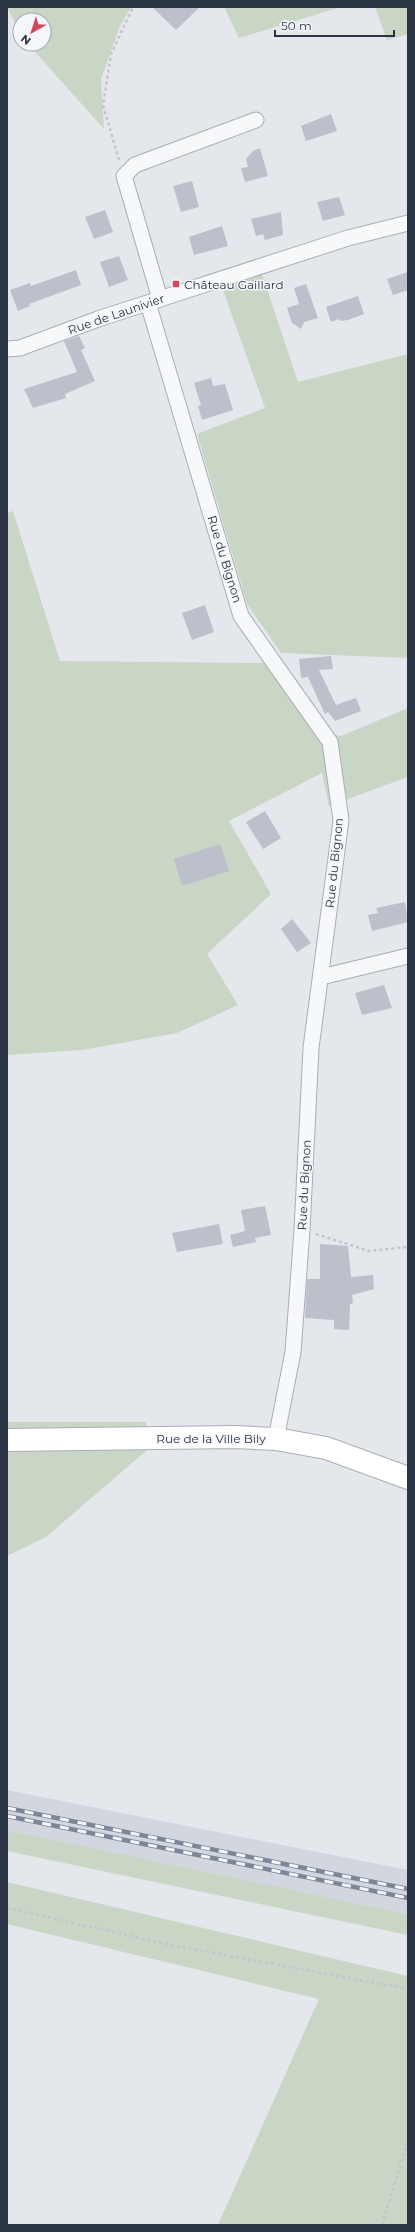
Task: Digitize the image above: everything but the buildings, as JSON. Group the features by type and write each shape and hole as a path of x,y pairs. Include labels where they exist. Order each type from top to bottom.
{"street":[{"path":"124,176 136,165 256,120"},
{"name":"Rue du Bignon","path":"124,176 154,301 242,616 330,742 341,820 311,1048 302,1230 293,1352 276,1438"},
{"name":"Rue de Launivier","path":"7,349 20,348 154,301 348,238 408,223"},
{"path":"320,977 408,956"},
{"name":"Rue de la Ville Bily","path":"7,1440 236,1437 276,1438 326,1448 408,1478"}],"path":[{"path":"124,176 102,105 111,54 133,7"},
{"path":"302,1230 369,1251 408,1247"},
{"path":"7,1908 171,1945 408,1989"},
{"path":"382,2225 408,2141"}],"shaded area":[{"path":"7,1790 408,1870 408,1914 7,1830"}],"green space":[{"path":"7,7 131,7 120,26 101,79 104,129 35,52 52,52 52,12 12,12 12,17"},
{"path":"224,7 341,7 239,38"},
{"path":"375,7 408,7 408,34 387,40"},
{"path":"262,274 298,382 408,354 408,658 281,653 247,604 197,434 265,408 223,290"},
{"path":"13,511 60,661 266,663 313,731 341,736 408,708 408,777 329,806 322,773 229,821 271,894 207,954 238,1005 177,1033 82,1050 7,1055 7,513"},
{"path":"7,1422 146,1422 146,1451 46,1537 7,1556"},
{"path":"7,1830 408,1914 408,1935 7,1851"},
{"path":"7,1882 408,1976 408,2225 218,2225 319,1999 7,1924"}],"railway":[{"path":"7,1808 408,1889"},
{"path":"7,1816 408,1898"}],"place":[{"name":"Château Gaillard","path":"176,284"}]}
